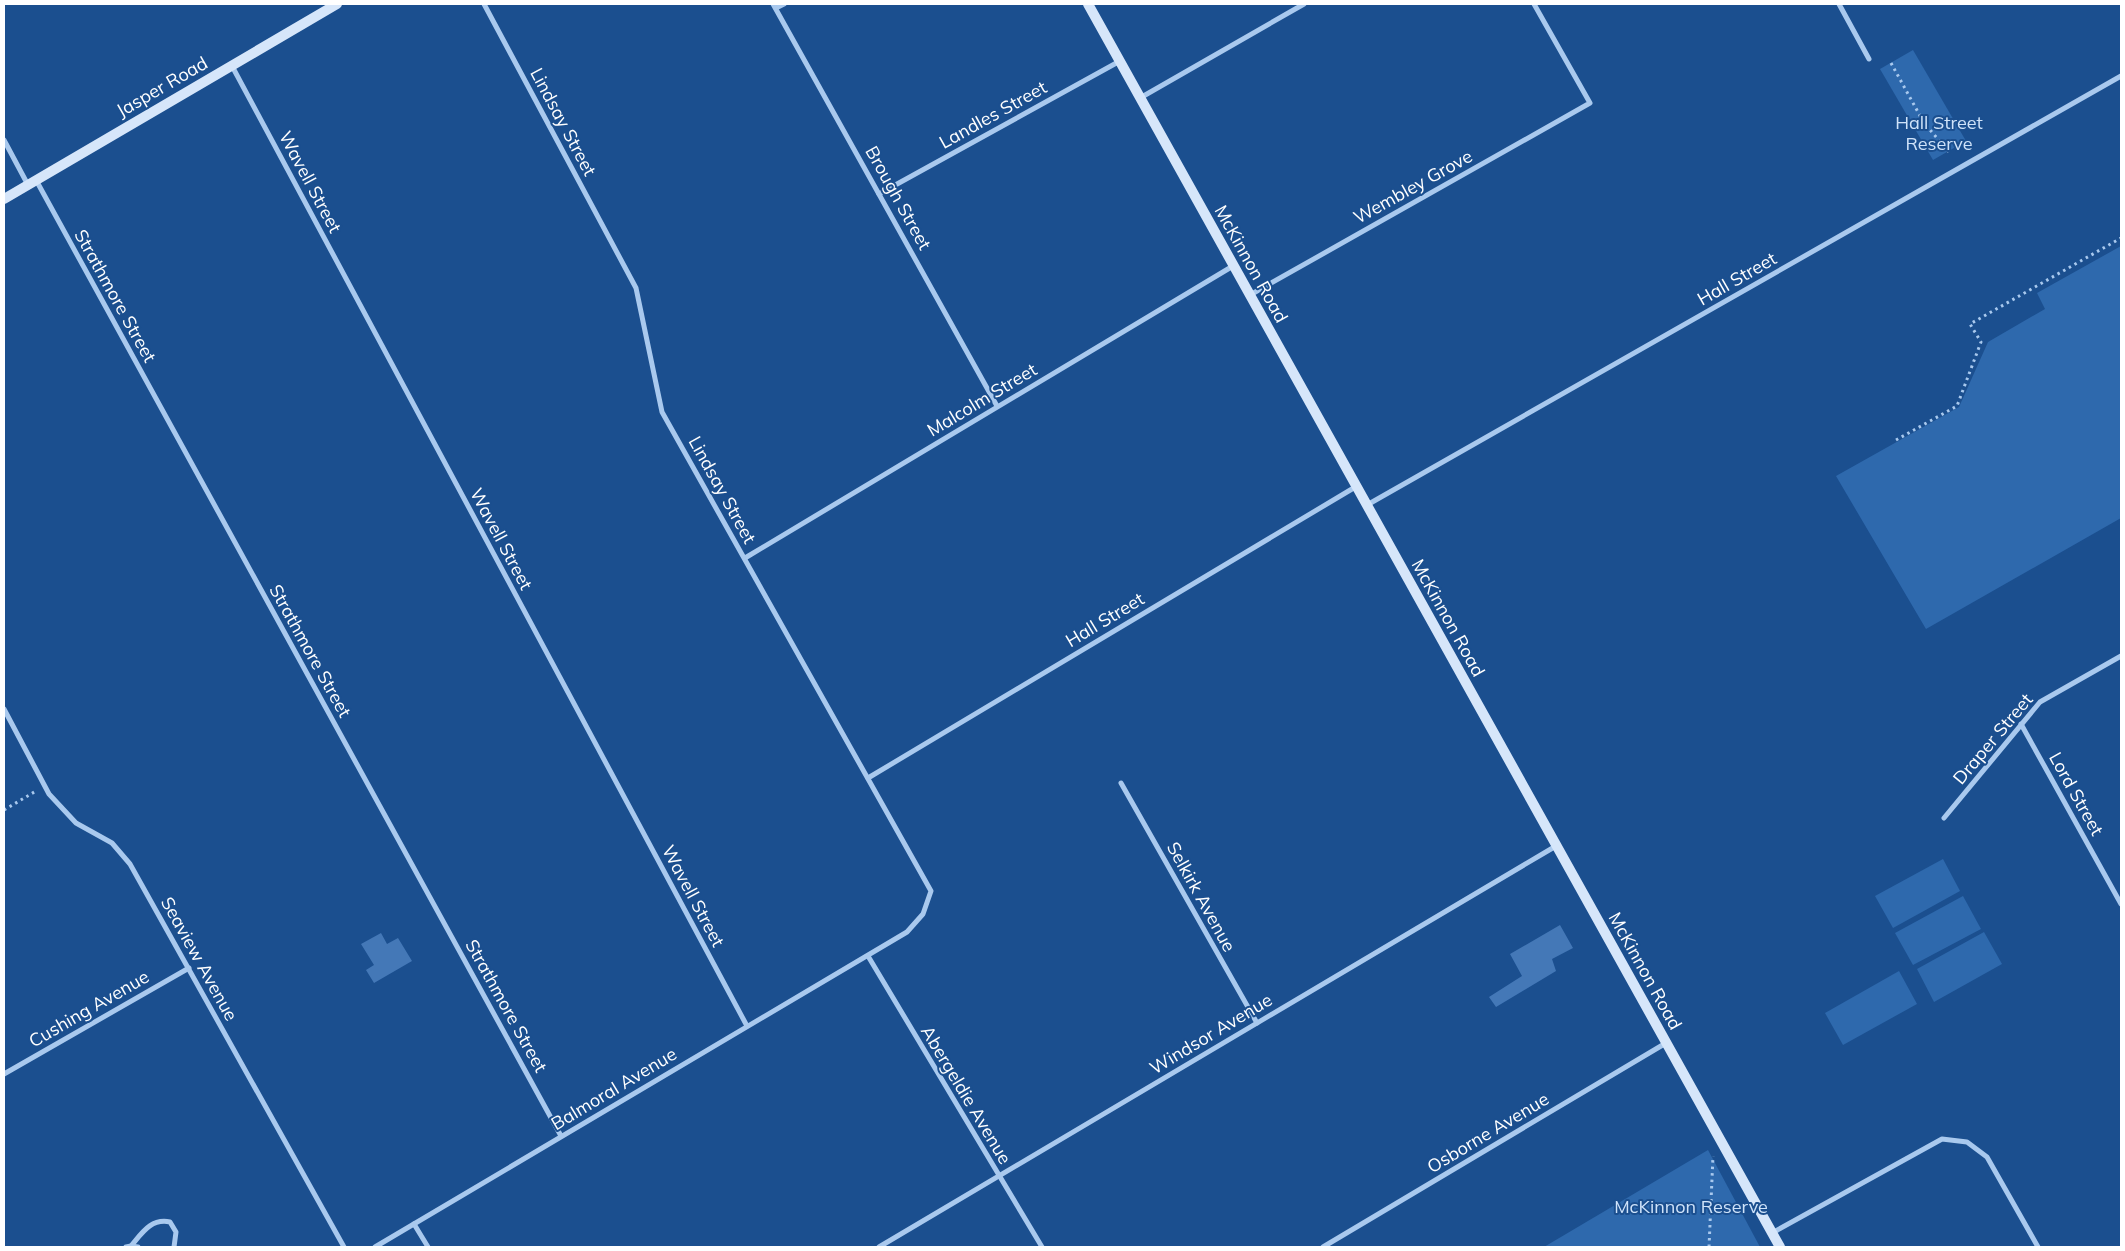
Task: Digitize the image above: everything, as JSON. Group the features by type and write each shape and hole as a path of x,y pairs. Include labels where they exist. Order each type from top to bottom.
{"street":[{"name":"Jasper Road","path":"4,199 337,4"},
{"name":"Lindsay Street","path":"484,4 636,288 662,412 931,891 924,914 907,932 868,956"},
{"path":"775,6 784,4"},
{"name":"McKinnon Road","path":"1088,4 1780,1247"},
{"path":"1140,98 1304,4"},
{"name":"Wembley Grove","path":"1250,295 1590,103 1534,4"},
{"path":"1839,4 1869,59"},
{"name":"Brough Street","path":"775,6 997,406"},
{"name":"Landles Street","path":"879,194 1120,61"},
{"name":"Wavell Street","path":"232,66 747,1026"},
{"name":"Hall Street","path":"1367,506 2121,76"},
{"name":"Strathmore Street","path":"4,140 32,182 561,1136"},
{"name":"Malcolm Street","path":"744,558 1234,266"},
{"name":"Hall Street","path":"868,778 1357,486"},
{"name":"Draper Street","path":"1944,818 2040,702 2121,656"},
{"name":"Seaview Avenue","path":"4,709 50,794 76,823 112,843 130,864 344,1247"},
{"name":"Lord Street","path":"2021,724 2121,904"},
{"name":"Selkirk Avenue","path":"1121,783 1256,1023"},
{"name":"Windsor Avenue","path":"879,1247 1557,846"},
{"name":"Balmoral Avenue","path":"375,1247 868,956"},
{"name":"Abergeldie Avenue","path":"868,956 1042,1247"},
{"name":"Cushing Avenue","path":"4,1074 189,968"},
{"name":"Osborne Avenue","path":"1323,1247 1666,1043"},
{"path":"1772,1233 1942,1139 1967,1142 1987,1157 2038,1247"},
{"path":"128,1246 148,1226 160,1220 170,1222 176,1232 174,1247"},
{"path":"414,1224 428,1247"},
{"path":"128,1246 138,1247"}],"path":[{"path":"1891,63 1924,123 1950,153"},
{"path":"1896,440 1957,406 1981,342 1970,324 2121,238"},
{"path":"4,810 45,786"},
{"path":"1709,1247 1715,1131"}],"green space":[{"name":"Hall Street Reserve","path":"1913,50 1966,141 1933,160 1880,69"},
{"path":"2121,246 2121,518 1926,629 1836,476 1959,407 1988,342 2045,309 2037,293"},
{"path":"1943,859 1960,891 1893,928 1875,896"},
{"path":"1963,896 1981,929 1913,965 1895,933"},
{"path":"1984,932 2002,964 1934,1002 1917,969"},
{"path":"1899,971 1917,1004 1843,1045 1825,1013"},
{"name":"McKinnon Reserve","path":"1708,1150 1760,1247 1544,1247"}],"building":[{"path":"1560,925 1573,948 1552,959 1556,971 1496,1007 1489,997 1522,976 1510,954"},
{"path":"381,933 387,944 398,938 412,961 374,983 366,970 374,965 361,944"}]}
